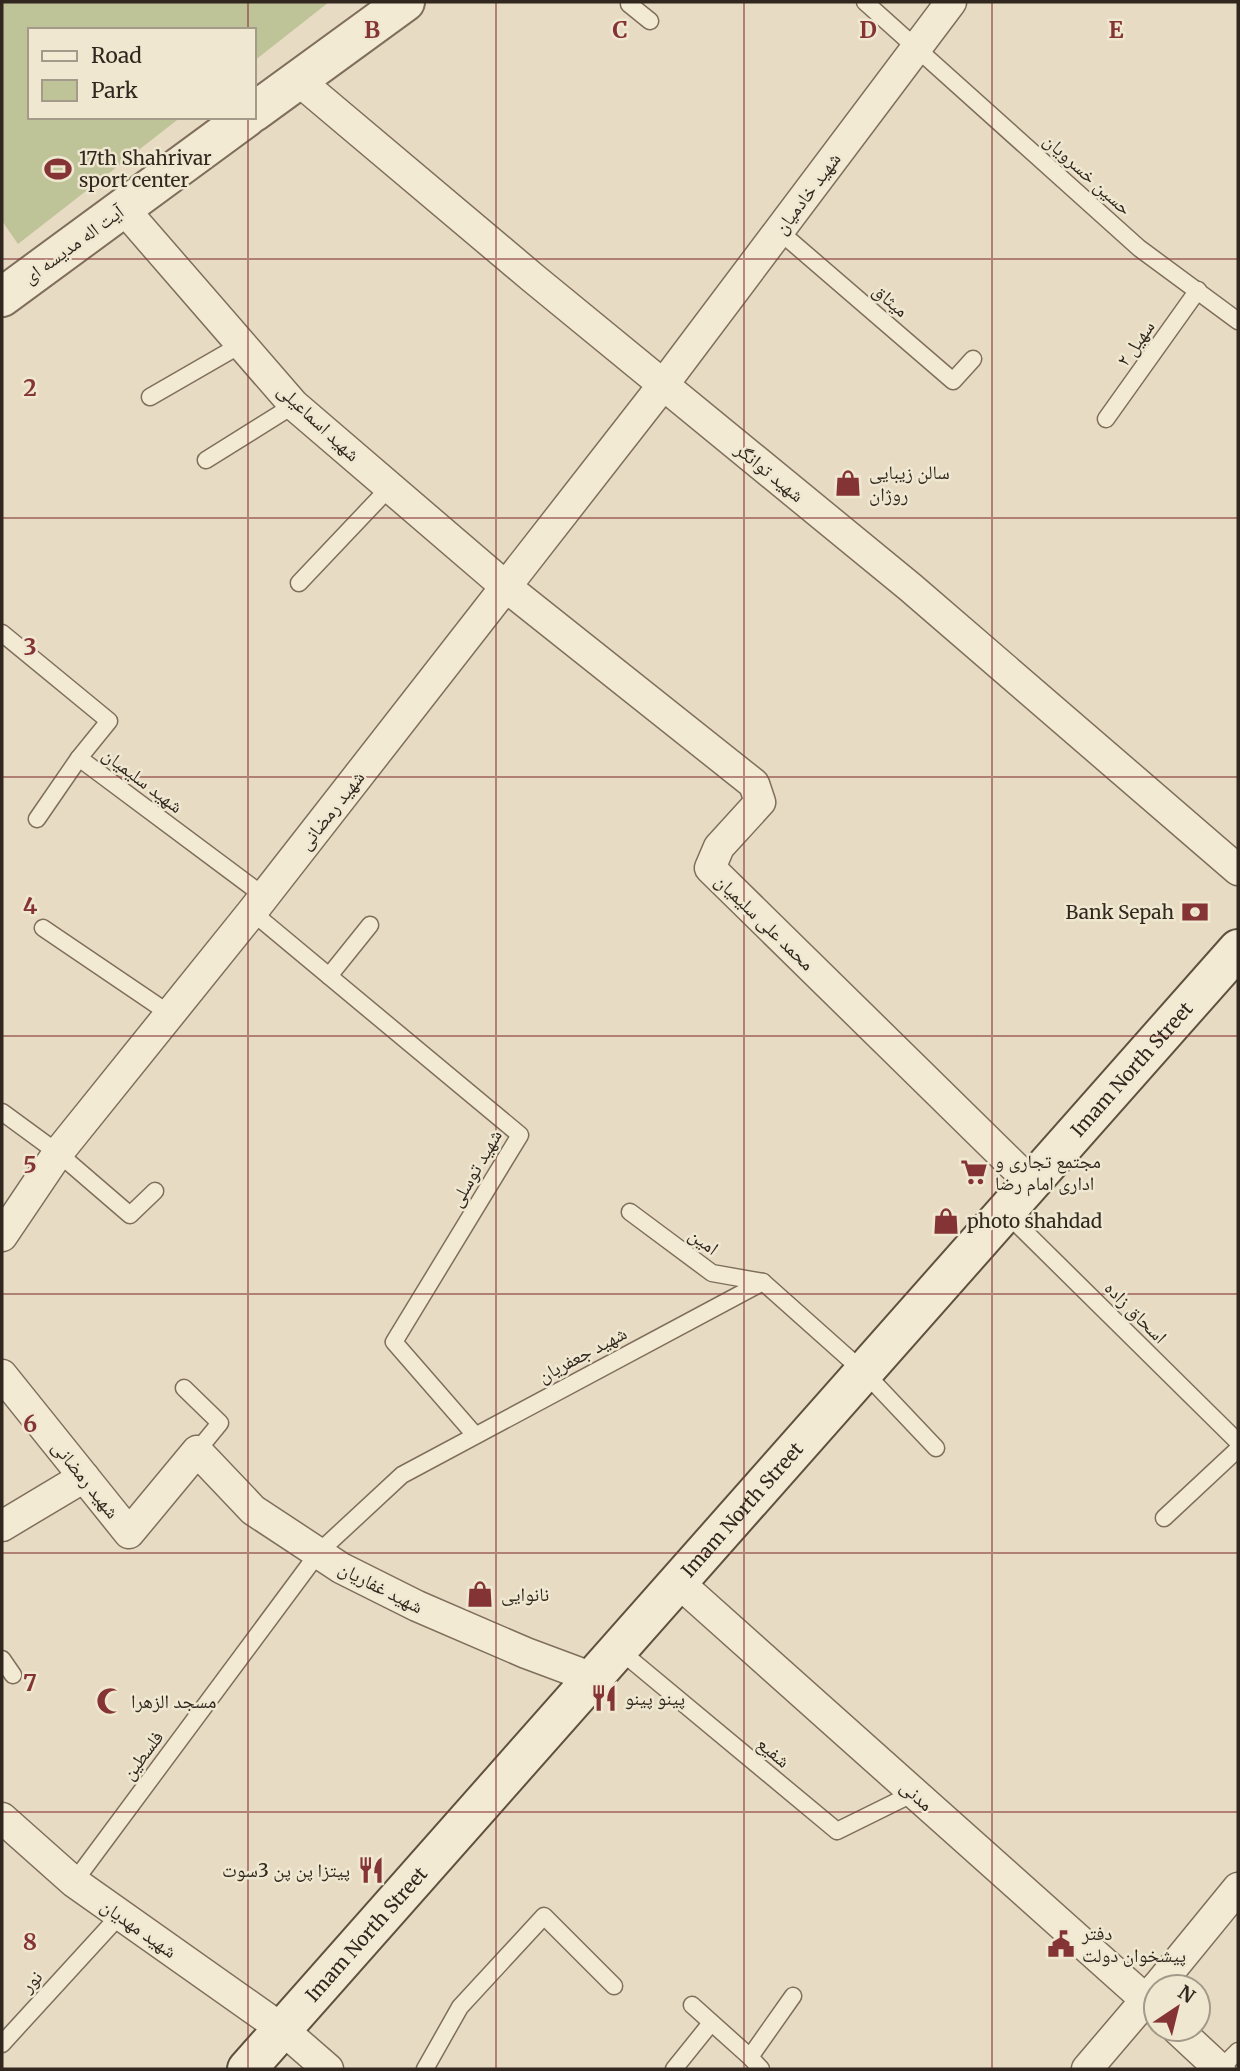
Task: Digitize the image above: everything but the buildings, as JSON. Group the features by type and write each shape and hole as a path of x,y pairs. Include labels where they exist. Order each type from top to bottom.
{"main road":[{"path":"256,111 405,2"},
{"name":"آیت اله مدیسه ای","path":"5,289 123,208 244,119"},
{"name":"Imam North Street","path":"247,2069 1238,949"}],"street":[{"name":"شهید خادمیان","path":"663,385 951,2"},
{"name":"شهید توانگر","path":"298,80 533,278 910,587 1238,870"},
{"name":"شهید اسماعیلی","path":"123,208 294,405 505,586"},
{"name":"شهید رمضانی","path":"2,1237 58,1153 258,904 663,385"},
{"name":"محمد علی سلیمیان","path":"505,586 754,784 760,802 719,847 709,868 1031,1183"},
{"name":"شهید رمضانی","path":"2,1375 129,1533 197,1451"},
{"name":"شهید غفاریان","path":"197,1451 253,1510 341,1568 417,1606 526,1653 593,1678"},
{"path":"2,1526 84,1477"},
{"name":"مدنی","path":"678,1582 914,1793 1142,1986"},
{"name":"شهید مهدیان","path":"2,1818 74,1882 282,2029 328,2069"},
{"path":"1172,1973 1238,1888"},
{"path":"1087,2069 1142,2009"},
{"path":"1192,2043 1220,2069"}],"lane":[{"path":"631,2 629,4 650,21"},
{"name":"حسین خسرویان","path":"865,2 1139,248 1238,321"},
{"name":"میثاق","path":"779,231 953,381 973,359"},
{"name":"سهیل ۲","path":"1106,419 1198,290"},
{"path":"150,397 242,344"},
{"path":"206,460 294,405"},
{"path":"299,583 390,487"},
{"name":"شهید سلیمیان","path":"3,636 109,722 79,758 258,904"},
{"path":"37,819 79,758"},
{"name":"شهید توسلی","path":"258,904 329,976 520,1135 394,1342 475,1435"},
{"path":"329,976 370,925"},
{"path":"43,928 170,1014"},
{"path":"2,1112 58,1153 130,1215 155,1191"},
{"name":"امین","path":"630,1212 712,1273 763,1282"},
{"name":"اسحاق زاده","path":"1005,1212 1238,1442"},
{"path":"763,1282 863,1372 936,1448"},
{"name":"شهید جعفریان","path":"319,1552 402,1475 763,1282"},
{"path":"184,1388 220,1423 197,1451"},
{"path":"1164,1518 1238,1449"},
{"name":"فلسطین","path":"74,1882 319,1552"},
{"name":"شفیع","path":"618,1649 837,1832 914,1793"},
{"path":"2,1659 13,1675"},
{"name":"نور","path":"2,2044 120,1915"},
{"path":"425,2069 460,2007 544,1916 614,1986"},
{"path":"692,2005 755,2063 793,1996"},
{"path":"674,2069 711,2023"},
{"path":"1220,2069 1238,2051"}],"green space":[{"name":"17th Shahrivar sport center","path":"2,2 329,2 256,59 256,28 28,28 28,119 178,119 18,244 2,221"}],"place":[{"name":"17th Shahrivar sport center","path":"58,169"},
{"name":"سالن زیبایی روژان","path":"848,483"},
{"name":"Bank Sepah","path":"1195,912"},
{"name":"مجتمع تجاری و اداری امام رضا","path":"974,1172"},
{"name":"photo shahdad","path":"946,1221"},
{"name":"نانوایی","path":"480,1594"},
{"name":"پینو پینو","path":"604,1698"},
{"name":"مسجد الزهرا","path":"110,1701"},
{"name":"پیتزا پن پن 3سوت","path":"371,1870"},
{"name":"دفتر پیشخوان دولت","path":"1061,1944"}]}
